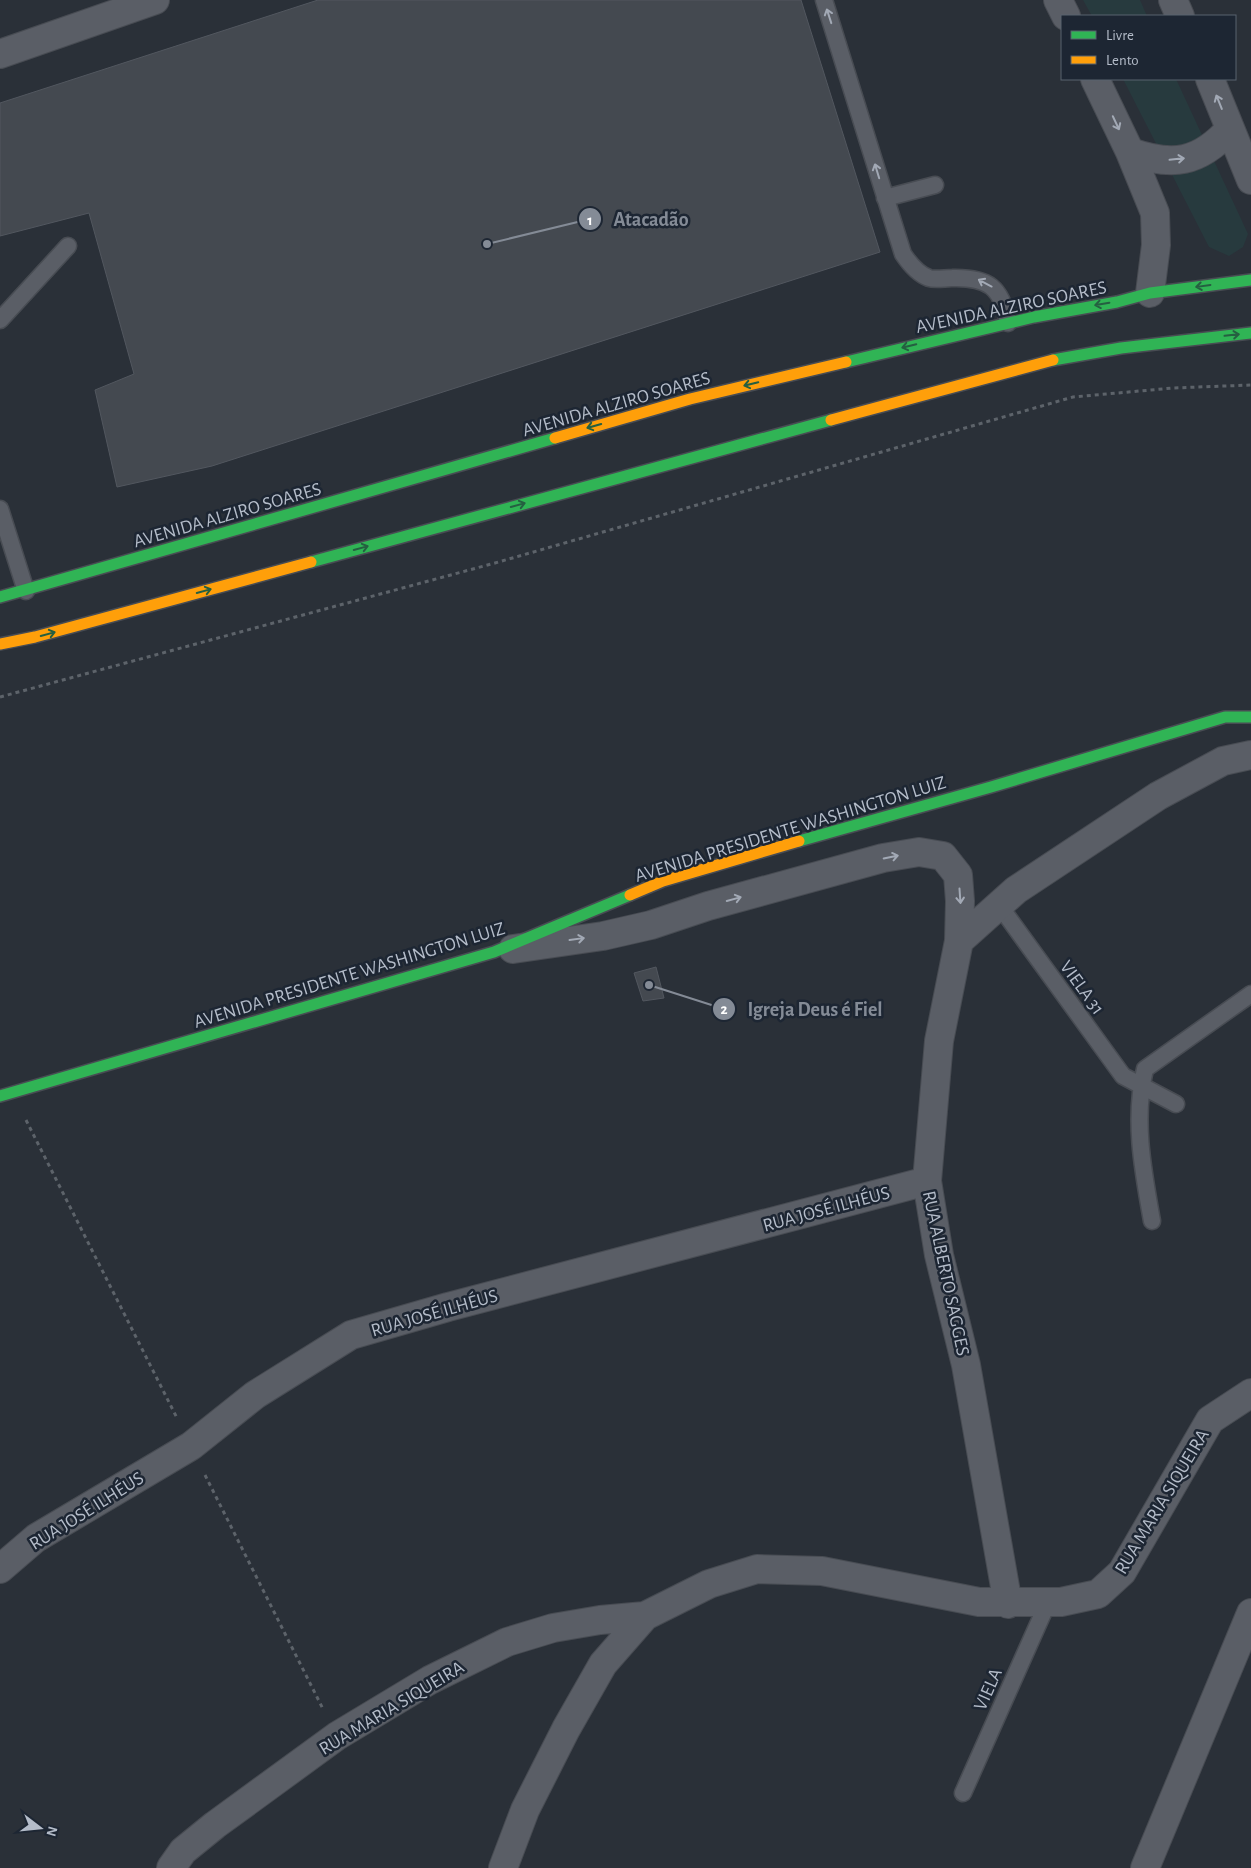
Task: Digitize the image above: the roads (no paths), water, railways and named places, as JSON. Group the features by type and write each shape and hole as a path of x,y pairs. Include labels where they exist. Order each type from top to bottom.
{"main road":[{"name":"AVENIDA ALZIRO SOARES","path":"0,597 690,399 1008,323 1150,293 1251,280"},
{"path":"0,644 45,634 1056,359 1121,348 1251,333"},
{"name":"AVENIDA PRESIDENTE WASHINGTON LUIZ","path":"0,1096 494,952 663,881 922,805 991,788 1225,717 1251,717"}],"street":[{"path":"0,54 156,0"},
{"path":"1058,0 1066,15"},
{"path":"1173,0 1180,15"},
{"path":"1095,80 1130,152 1155,213 1156,245 1150,293"},
{"path":"1210,80 1251,180"},
{"path":"1130,152 1150,159 1173,160 1198,156 1215,146 1230,129"},
{"path":"958,941 999,904 1049,867 1158,796 1223,761 1251,755"},
{"name":"RUA ALBERTO SAGGES","path":"494,952 603,936 651,925 708,906 883,858 918,852 943,856 958,875 960,901 958,941 939,1041 927,1181 939,1255 966,1365 1008,1604"},
{"name":"RUA JOSÉ ILHÉUS","path":"0,1569 36,1538 191,1446 254,1395 351,1335 467,1302 927,1181"},
{"name":"RUA MARIA SIQUEIRA","path":"171,1868 183,1851 215,1825 337,1736 430,1680 507,1642 553,1628 600,1620 645,1616 708,1584 757,1569 822,1571 979,1602 1008,1604 1061,1602 1098,1594 1122,1572 1210,1420 1251,1393"},
{"path":"1145,1868 1251,1613"},
{"path":"503,1868 525,1810 566,1729 603,1664 645,1616"}],"lane":[{"path":"824,0 903,254 913,267 928,278 982,280 997,291 1005,306 1008,323"},
{"path":"885,198 935,185"},
{"path":"0,320 68,246"},
{"path":"0,508 26,591"},
{"name":"VIELA 31","path":"999,904 1123,1076 1176,1104"},
{"path":"1152,1221 1140,1156 1141,1086 1145,1069 1251,994"},
{"name":"VIELA","path":"963,1793 1048,1602"}],"place":[{"name":"Atacadão","path":"487,244"},
{"name":"Igreja Deus é Fiel","path":"649,985"}]}
